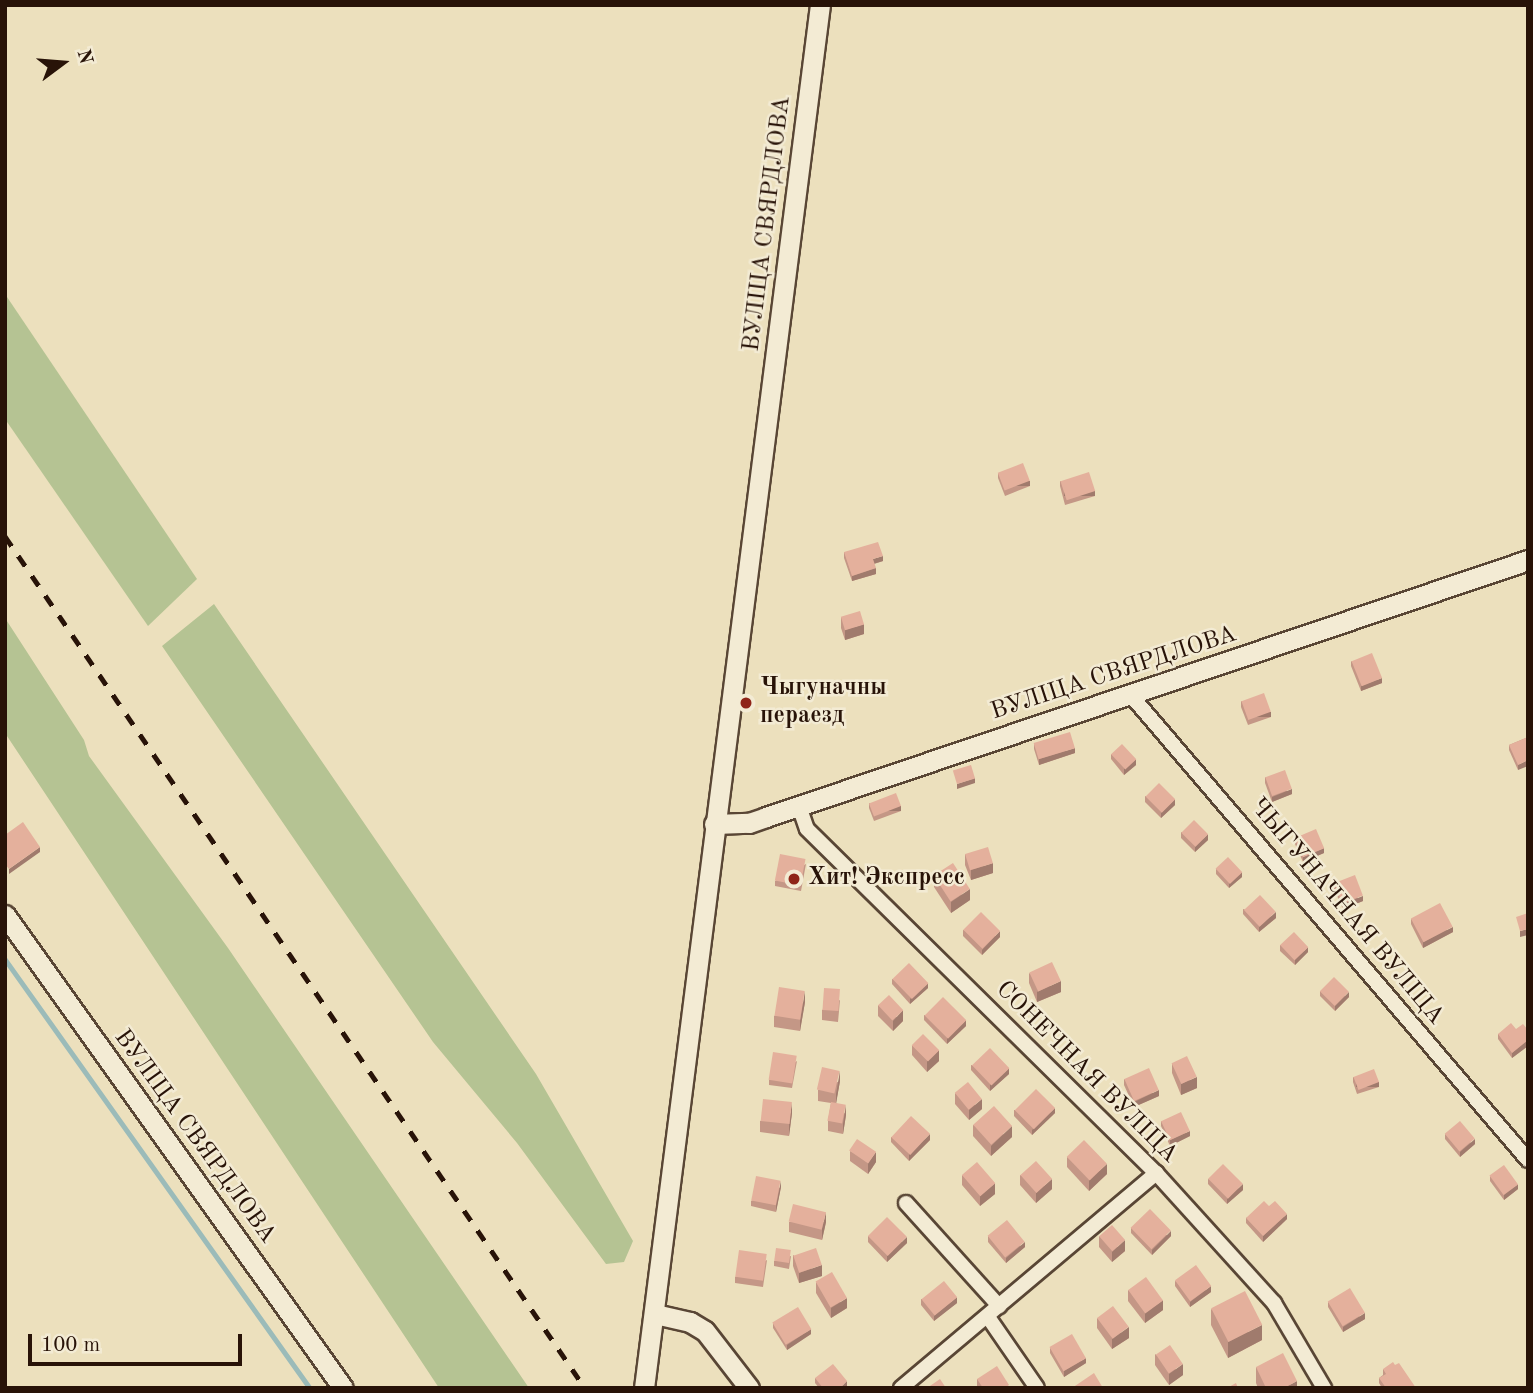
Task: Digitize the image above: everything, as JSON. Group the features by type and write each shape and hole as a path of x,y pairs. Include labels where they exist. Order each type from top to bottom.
{"street":[{"name":"ВУЛІЦА СВЯРДЛОВА","path":"644,1388 820,5"},
{"name":"ВУЛІЦА СВЯРДЛОВА","path":"714,824 749,823 1528,560"},
{"name":"ЧЫГУНАЧНАЯ ВУЛІЦА","path":"1129,693 1528,1160"},
{"name":"СОНЕЧНАЯ ВУЛІЦА","path":"799,806 807,829 1156,1174 1273,1303 1324,1388"},
{"name":"ВУЛІЦА СВЯРДЛОВА","path":"5,915 343,1388"},
{"path":"901,1388 1156,1174"},
{"path":"906,1203 994,1311 1037,1388"},
{"path":"655,1314 690,1322 705,1331 749,1388"}],"green space":[{"path":"5,294 197,579 148,626 5,419"},
{"path":"214,604 536,1074 633,1241 624,1262 606,1264 517,1143 433,1042 162,646"},
{"path":"5,618 84,740 89,756 228,948 529,1388 439,1388 5,733"}],"building":[{"path":"1023,463 1030,481 1005,490 998,473"},
{"path":"1089,472 1095,491 1067,500 1060,481"},
{"path":"878,542 883,556 873,559 876,568 852,576 844,552"},
{"path":"860,611 864,624 845,630 841,617"},
{"path":"1372,653 1382,678 1362,686 1352,661"},
{"path":"1264,693 1271,712 1248,720 1241,701"},
{"path":"1070,732 1075,748 1039,759 1034,743"},
{"path":"1528,737 1528,760 1518,765 1509,745"},
{"path":"1122,744 1136,759 1125,770 1111,754"},
{"path":"971,765 975,778 957,784 953,771"},
{"path":"1285,770 1292,789 1272,796 1265,777"},
{"path":"1159,783 1175,799 1162,813 1146,796"},
{"path":"896,793 901,806 874,816 869,803"},
{"path":"1194,820 1208,834 1195,847 1181,833"},
{"path":"23,822 40,847 9,869 5,864 5,835"},
{"path":"1316,829 1324,848 1303,857 1295,838"},
{"path":"988,847 993,863 970,870 965,854"},
{"path":"780,854 806,859 800,885 775,881"},
{"path":"1228,857 1242,872 1230,884 1216,869"},
{"path":"953,863 970,889 951,902 934,876"},
{"path":"1355,875 1363,896 1342,903 1334,883"},
{"path":"1260,895 1276,912 1260,927 1244,910"},
{"path":"1440,903 1453,927 1424,942 1411,918"},
{"path":"981,912 1000,931 982,949 963,930"},
{"path":"1528,913 1528,929 1520,931 1516,917"},
{"path":"1294,932 1308,947 1294,960 1280,945"},
{"path":"1052,962 1061,981 1038,992 1029,973"},
{"path":"909,963 928,983 912,999 892,979"},
{"path":"1334,977 1349,992 1335,1006 1320,991"},
{"path":"779,987 805,991 800,1020 774,1016"},
{"path":"824,988 840,989 838,1011 822,1010"},
{"path":"889,995 903,1010 892,1021 878,1005"},
{"path":"943,997 966,1020 948,1039 925,1015"},
{"path":"1511,1023 1516,1029 1523,1024 1528,1030 1528,1040 1512,1053 1498,1034"},
{"path":"923,1034 939,1050 928,1062 912,1045"},
{"path":"990,1048 1009,1068 991,1086 972,1065"},
{"path":"773,1052 797,1056 792,1083 769,1080"},
{"path":"1187,1056 1197,1077 1181,1084 1172,1063"},
{"path":"822,1067 840,1071 834,1093 817,1089"},
{"path":"1149,1068 1159,1090 1134,1101 1124,1079"},
{"path":"1374,1069 1379,1082 1358,1090 1353,1077"},
{"path":"968,1082 982,1099 969,1110 955,1093"},
{"path":"1036,1089 1055,1108 1034,1129 1015,1110"},
{"path":"763,1099 792,1102 790,1124 761,1121"},
{"path":"831,1102 846,1105 842,1124 827,1121"},
{"path":"994,1106 1012,1126 991,1145 973,1125"},
{"path":"1181,1112 1190,1131 1170,1140 1161,1121"},
{"path":"911,1116 930,1134 910,1155 891,1137"},
{"path":"1460,1121 1475,1139 1459,1151 1445,1134"},
{"path":"857,1139 876,1152 868,1163 849,1151"},
{"path":"1084,1140 1107,1164 1090,1180 1067,1157"},
{"path":"1036,1161 1052,1179 1036,1193 1020,1175"},
{"path":"977,1162 995,1183 980,1196 962,1175"},
{"path":"1223,1164 1243,1184 1228,1199 1208,1179"},
{"path":"1504,1165 1518,1184 1504,1195 1489,1176"},
{"path":"756,1176 781,1181 776,1205 751,1201"},
{"path":"1264,1201 1269,1206 1275,1201 1287,1214 1263,1236 1246,1218"},
{"path":"793,1204 826,1212 822,1230 789,1221"},
{"path":"1150,1209 1171,1231 1151,1249 1131,1228"},
{"path":"887,1217 907,1237 888,1256 868,1236"},
{"path":"1007,1220 1025,1242 1005,1257 988,1236"},
{"path":"1112,1225 1125,1240 1112,1251 1099,1236"},
{"path":"776,1248 791,1250 789,1263 774,1261"},
{"path":"816,1248 822,1265 799,1273 793,1256"},
{"path":"739,1250 767,1254 763,1281 735,1277"},
{"path":"1196,1265 1211,1286 1190,1301 1175,1280"},
{"path":"832,1272 847,1298 831,1307 816,1282"},
{"path":"1146,1277 1163,1300 1145,1313 1128,1290"},
{"path":"944,1281 957,1297 935,1316 921,1299"},
{"path":"1350,1288 1365,1313 1343,1326 1328,1301"},
{"path":"1245,1291 1262,1325 1228,1342 1211,1308"},
{"path":"1113,1306 1129,1327 1113,1339 1097,1318"},
{"path":"798,1307 811,1329 786,1345 772,1322"},
{"path":"1072,1334 1086,1358 1063,1371 1049,1347"},
{"path":"1170,1345 1183,1364 1169,1374 1156,1355"},
{"path":"1283,1353 1297,1381 1284,1388 1266,1388 1256,1367"},
{"path":"1393,1362 1395,1365 1399,1363 1416,1388 1386,1388 1379,1378 1386,1374 1383,1369"},
{"path":"833,1364 847,1381 840,1388 823,1388 815,1378"},
{"path":"997,1366 1009,1385 1005,1388 983,1388 977,1379"},
{"path":"1094,1373 1103,1388 1072,1388"},
{"path":"940,1379 946,1388 927,1388"}],"waterway":[{"path":"5,959 310,1388"}],"railway":[{"path":"5,536 585,1388"}],"place":[{"name":"Чыгуначны пераезд","path":"746,703"},
{"name":"Хит! Экспресс","path":"794,879"}]}
